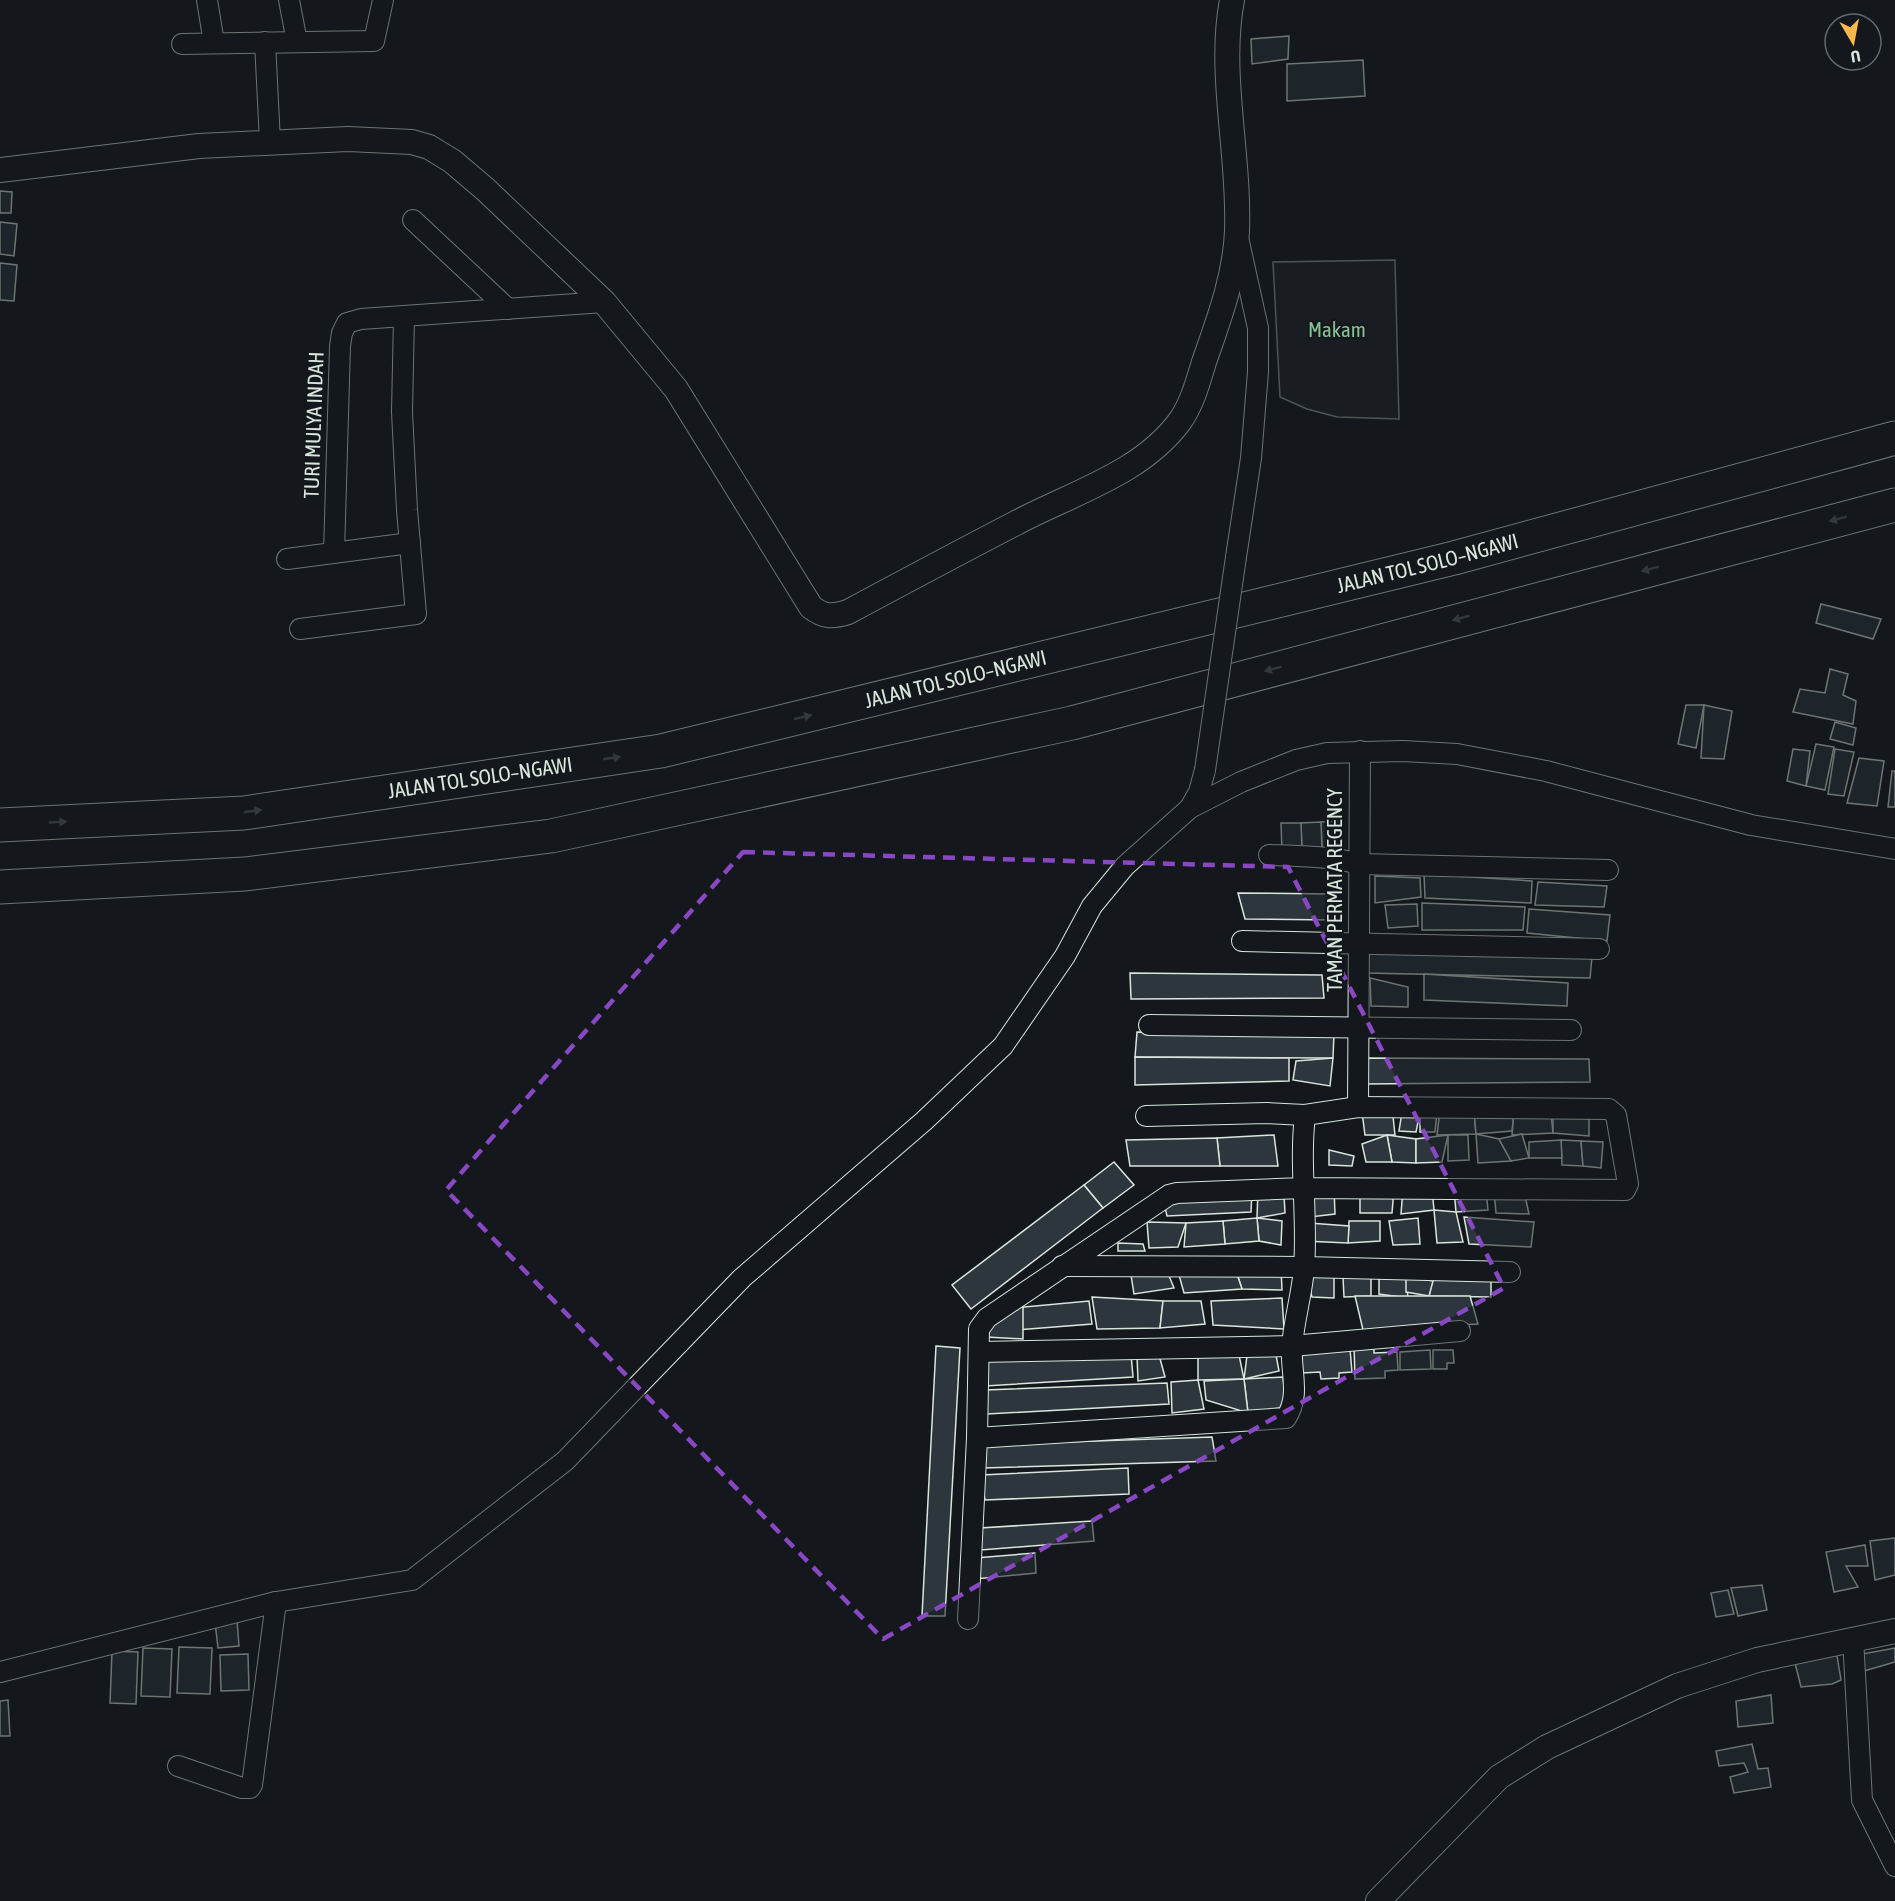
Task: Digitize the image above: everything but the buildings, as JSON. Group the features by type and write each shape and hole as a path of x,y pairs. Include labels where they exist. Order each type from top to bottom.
{"highway":[{"name":"JALAN TOL SOLO–NGAWI","path":"0,825 244,813 661,751 1454,558 1895,438"},
{"path":"0,887 245,874 551,836 1072,723 1449,621 1895,505"}],"street":[{"path":"207,0 214,43"},
{"path":"289,0 297,42"},
{"path":"372,0 377,28"},
{"path":"182,44 374,41 383,0"},
{"path":"1190,808 1199,792 1205,770 1251,458 1258,372 1258,328 1237,231 1228,68 1232,0"},
{"path":"266,42 270,142"},
{"path":"0,170 199,146 270,142 348,139 412,142 429,147 452,161 485,189 604,302 676,389 811,608 822,616 835,616 848,612 1017,522 1116,475 1161,441 1180,421 1189,405 1231,280 1237,231"},
{"path":"413,220 508,309"},
{"name":"TURI MULYA INDAH","path":"334,553 340,346 347,322 361,319 604,302"},
{"path":"300,629 416,614 402,412 404,317"},
{"path":"287,559 410,543"},
{"name":"TAMAN PERMATA REGENCY","path":"1358,1107 1360,752"},
{"path":"0,1671 276,1602 412,1580 565,1461 742,1278 924,1121 1003,1046 1065,956 1092,906 1125,866 1190,808 1241,782 1296,760 1327,753 1457,754 1546,771 1751,825 1895,849"},
{"path":"1269,855 1325,858 1359,864 1608,870"},
{"path":"1242,941 1599,949"},
{"path":"1149,1025 1571,1030"},
{"path":"968,1619 977,1438 979,1329 983,1322 1062,1266 1169,1195 1303,1188 1621,1191 1628,1187 1616,1115 1609,1109 1358,1107 1305,1115 1267,1113 1146,1116"},
{"path":"977,1438 1286,1418 1294,1401 1292,1346 1304,1268 1302,1137 1305,1115"},
{"path":"1062,1266 1510,1272"},
{"path":"979,1352 1292,1346 1460,1331"},
{"path":"178,1766 242,1788 252,1785 276,1602"},
{"path":"1378,1901 1499,1777 1547,1746 1677,1686 1757,1660 1895,1631"},
{"path":"1853,1639 1862,1800 1895,1866"}],"highlighted area":[{"path":"743,852 1288,867 1504,1288 883,1639 446,1190"}],"green space":[{"name":"Makam","path":"1395,260 1399,419 1337,417 1307,409 1280,397 1273,262"}]}
